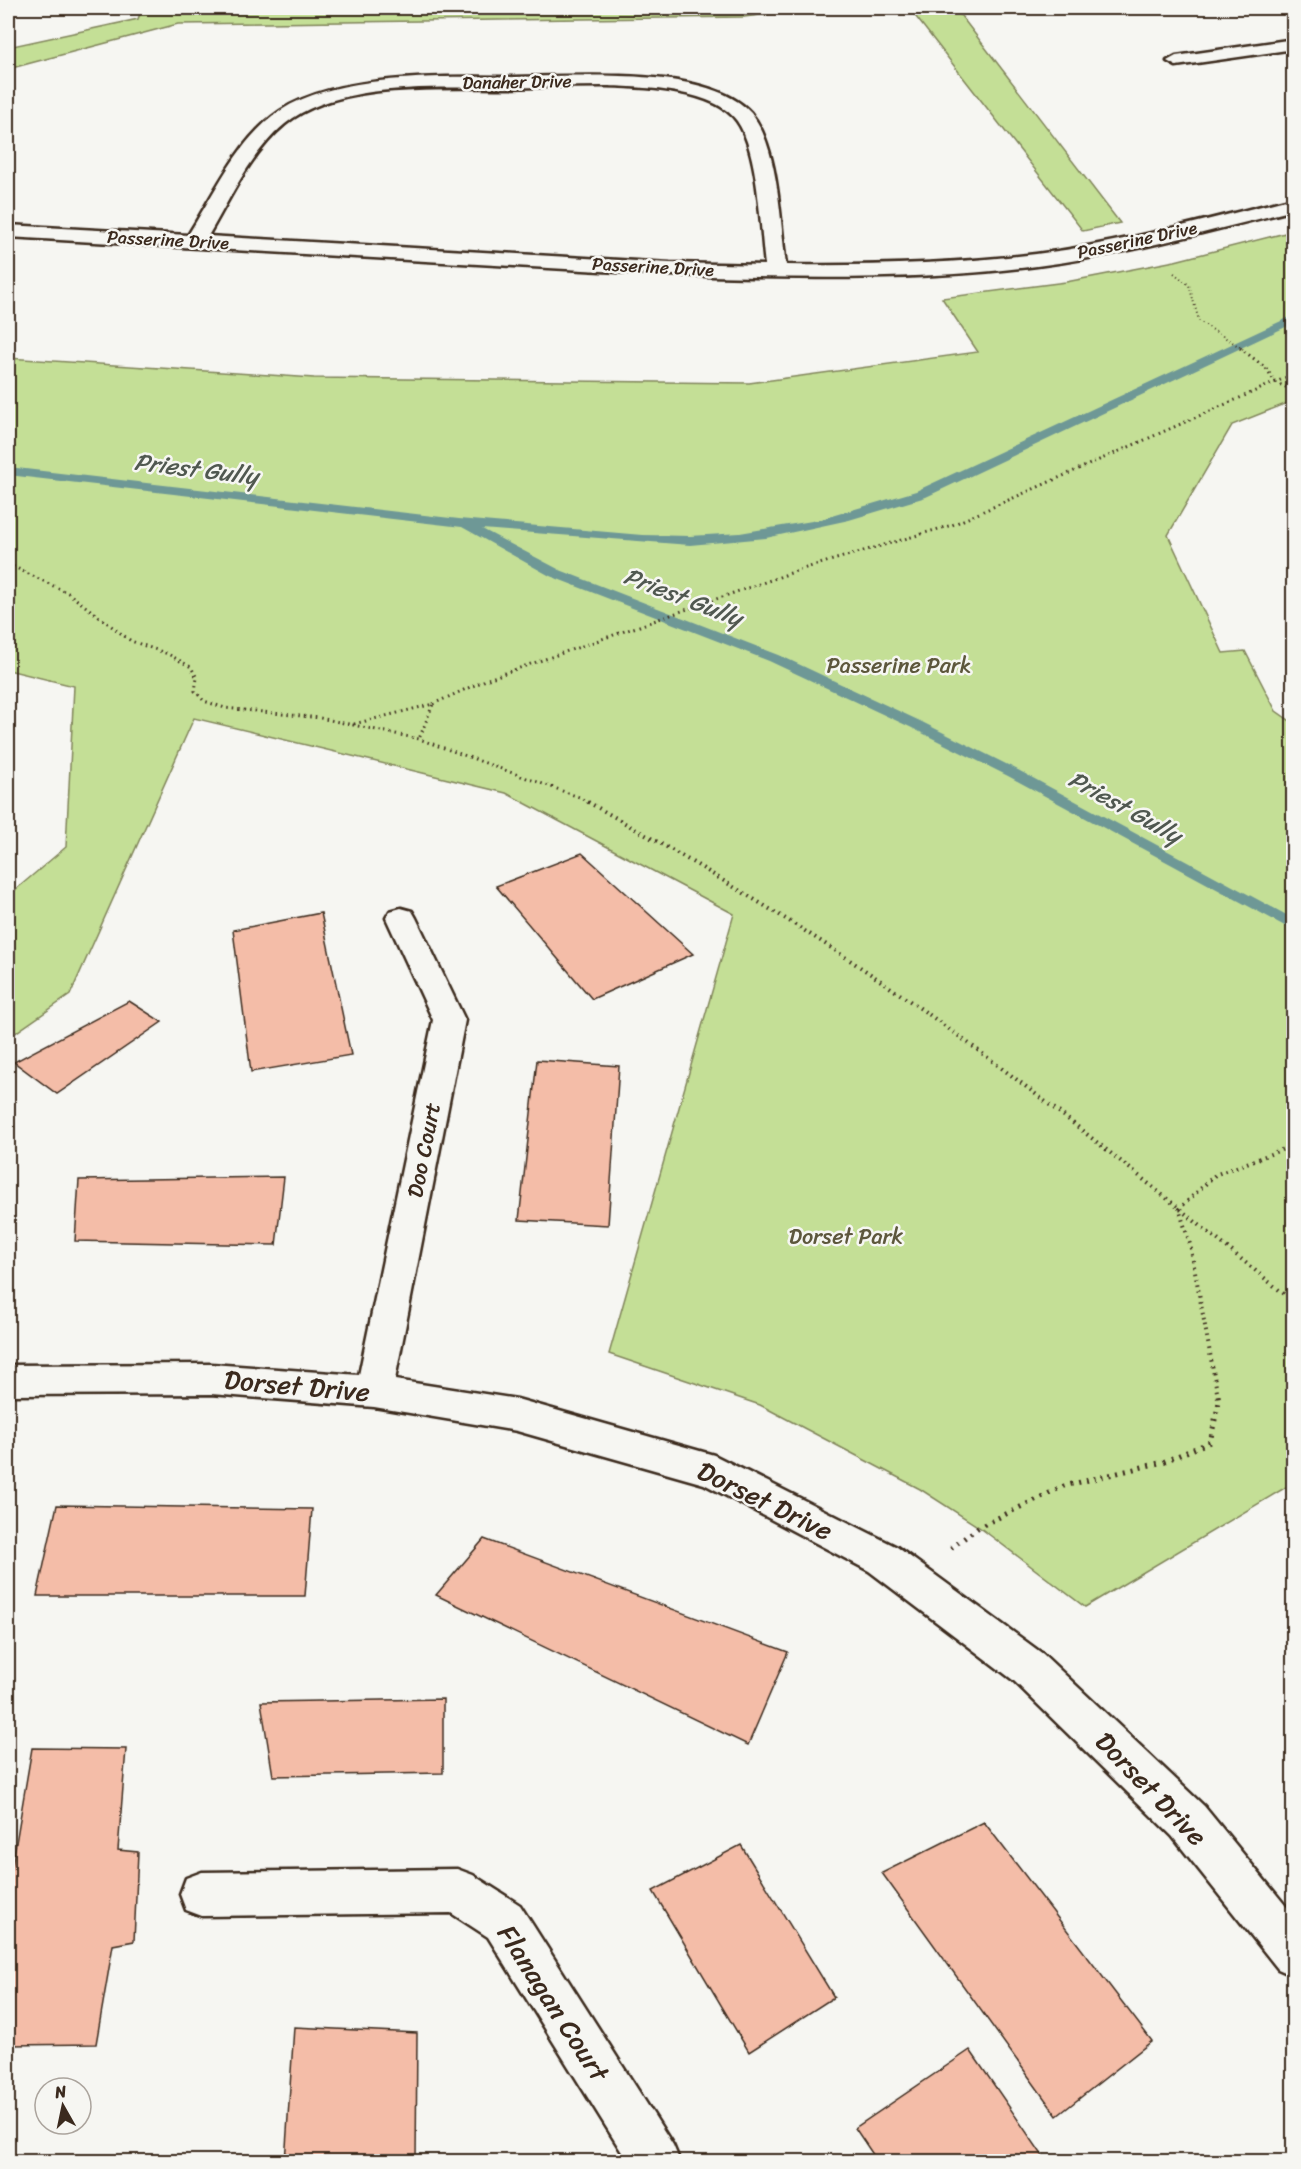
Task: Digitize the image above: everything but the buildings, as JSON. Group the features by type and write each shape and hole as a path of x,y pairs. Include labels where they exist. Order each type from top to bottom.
{"street":[{"path":"1176,61 1293,44"},
{"name":"Danaher Drive","path":"194,242 262,135 292,111 331,97 377,88 423,83 627,81 676,87 722,101 743,116 757,141 776,272"},
{"name":"Passerine Drive","path":"8,231 658,269 776,272 904,270 1036,260 1137,243 1293,204"},
{"name":"Doo Court","path":"374,1392 449,1020 400,918"},
{"name":"Dorset Drive","path":"8,1380 211,1379 374,1392 517,1415 714,1471 883,1559 1028,1666 1180,1813 1293,1953"},
{"name":"Flanagan Court","path":"202,1894 457,1891 504,1921 656,2162"}],"path":[{"path":"1137,243 1189,285 1199,321 1247,352 1266,368 1275,382 1293,390"},
{"path":"350,724 433,704 489,679 674,612 799,570 952,525 1293,374"},
{"path":"8,564 68,593 131,641 168,654 190,667 197,678 195,691 204,701 225,708 320,718 419,739 579,797 694,862 875,977 1076,1125 1293,1302"},
{"path":"419,739 433,704"},
{"path":"1179,1209 1215,1175 1293,1145"},
{"path":"910,1579 979,1527 1064,1485 1163,1462 1210,1442 1219,1401 1190,1244 1179,1209"}],"green space":[{"path":"142,8 818,8 744,17 178,24 8,69 8,47 138,19"},
{"path":"909,8 955,8 1120,223 1083,231"},
{"name":"Passerine Park","path":"1293,231 1293,403 1290,402 1232,425 1168,535 1223,653 1245,651 1276,711 1293,723 1293,1483 1085,1607 979,1527 920,1489 760,1405 609,1354 734,914 506,793 194,718 70,995 8,1038 8,896 66,847 74,686 8,670 8,358 314,378 749,383 978,352 942,298 1066,282 1175,261"}],"waterway":[{"path":"8,471 330,510 459,523 642,539 690,541 740,538 818,524 921,494 1294,318"},
{"name":"Priest Gully","path":"469,527 555,573 774,658 915,724 1013,773 1294,926"}],"park label":[{"name":"Dorset Park","path":"846,1236"}]}
